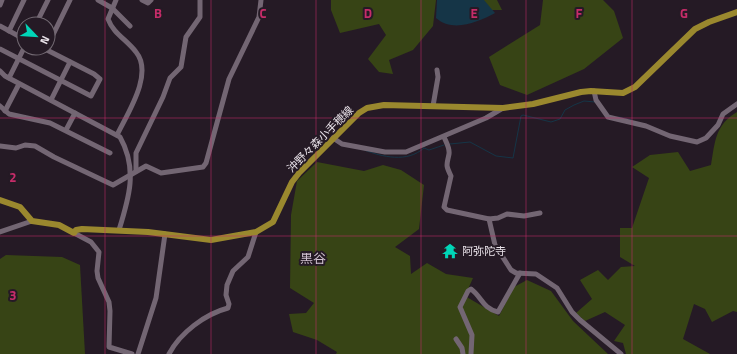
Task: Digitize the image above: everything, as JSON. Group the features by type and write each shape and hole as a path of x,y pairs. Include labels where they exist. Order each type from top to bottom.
{"main road":[{"name":"沖野々森小手穂線","path":"74,233 79,229 119,230 210,240 256,232 273,222 292,182 306,164 359,113 372,107 384,105 503,108 533,104 581,92 594,91 616,93 628,91 643,79 695,29 709,22 737,12"},
{"path":"0,200 20,207 32,222 58,225 74,233"}],"street":[{"path":"0,5 2,0"},
{"path":"9,31 24,0"},
{"path":"40,16 48,0"},
{"path":"56,28 70,0"},
{"path":"98,0 112,8 130,26"},
{"path":"116,0 108,19 110,25 136,51 141,61 140,87 117,135"},
{"path":"142,0 148,3 151,0"},
{"path":"136,171 136,152 170,78 181,67 186,37 200,17 200,0"},
{"path":"0,146 16,148 29,144 35,146 54,157 113,185 147,166 162,173 204,166 219,120 229,79 259,17 261,0"},
{"path":"0,26 16,34"},
{"path":"0,49 91,96 100,79 56,54"},
{"path":"9,78 20,56"},
{"path":"50,100 70,62"},
{"path":"433,106 438,77 437,70"},
{"path":"0,71 19,84 117,135 123,143 129,161 130,193 119,230"},
{"path":"5,111 19,84"},
{"path":"594,91 596,100 608,117 646,126 670,136 697,142 706,138 718,125 723,114 737,104"},
{"path":"0,106 10,114 50,123 110,153"},
{"path":"333,138 342,144 385,152 406,152 486,118 503,108"},
{"path":"66,130 74,112"},
{"path":"444,137 449,153 446,161 446,167 451,176 444,207 456,213 489,220 507,214 524,216 540,213"},
{"path":"489,220 495,246 511,270 520,273 529,272 536,274 557,288 572,312 621,354"},
{"path":"0,232 32,222"},
{"path":"169,354 179,339 198,323 216,311 228,308 229,304 226,296 227,285 233,271 248,257 256,232"},
{"path":"74,233 91,242 99,252 97,271 98,278 109,302 110,311 109,347 132,354"},
{"path":"138,354 156,298 165,234"},
{"path":"471,354 472,335 460,307 468,291 471,289 475,292 483,305 498,312 520,273"},
{"path":"456,339 462,348 463,354"}],"green space":[{"path":"331,0 436,0 433,26 413,50 389,60 393,74 379,72 368,59 386,35 379,24 340,33 331,10"},
{"path":"483,0 497,0 502,10 488,10"},
{"path":"543,0 603,0 614,11 623,38 584,69 527,95 500,85 489,57 540,25"},
{"path":"737,112 737,312 733,311 712,322 705,309 694,304 683,339 710,354 626,354 623,343 614,341 625,325 605,312 585,321 576,313 592,299 580,280 598,270 608,280 621,267 635,266 620,257 620,228 632,228 649,178 632,167 650,155 678,152 690,171 711,165 715,142 720,128"},
{"path":"317,162 364,171 383,165 401,170 424,185 419,229 395,247 410,256 411,274 427,263 446,274 473,278 465,296 499,316 514,287 527,280 551,291 573,321 608,354 336,354 337,352 317,340 293,332 289,314 306,313 314,303 290,288 291,215 297,181"},
{"path":"6,255 62,257 80,265 85,354 0,354 0,259"}],"water":[{"path":"437,0 484,0 495,13 481,20 466,24 450,25 436,18"}],"waterway":[{"path":"450,144 470,142 496,156 513,158 521,116 523,115 551,122 560,119 565,110 574,105 584,101 595,102"},
{"path":"619,117 632,120"},
{"path":"364,150 379,155 403,157 410,156 424,148 429,150 444,145"}],"place":[{"name":"阿弥陀寺","path":"450,251"}],"district":[{"name":"黒谷","path":"313,258"}]}
